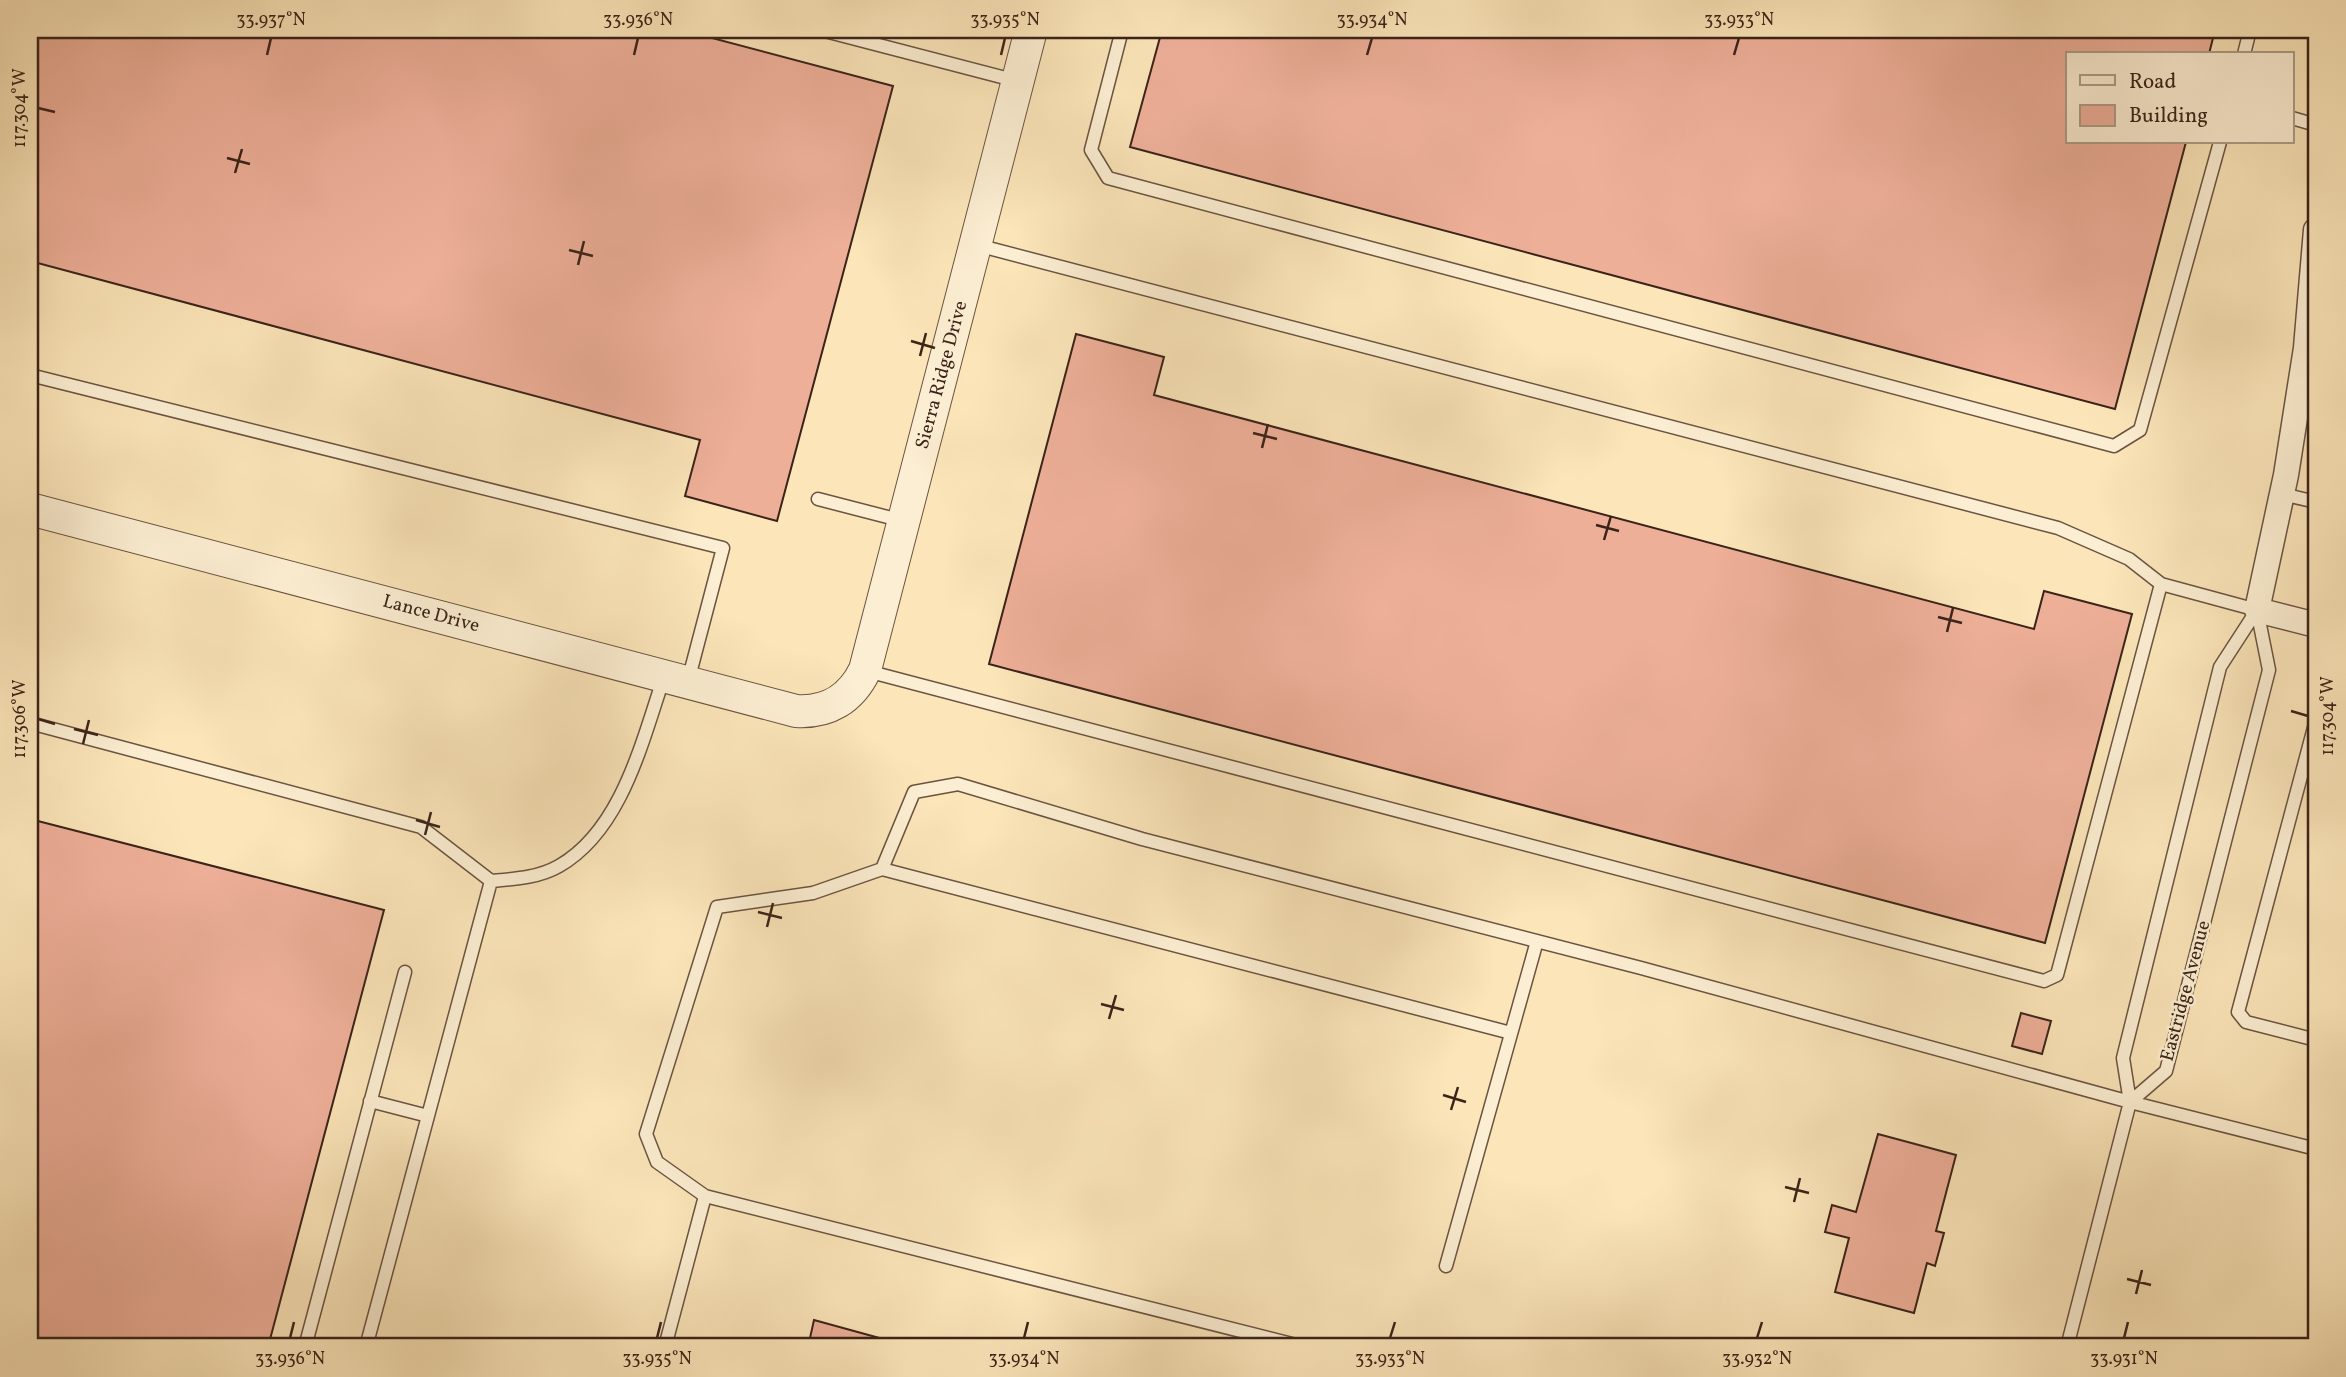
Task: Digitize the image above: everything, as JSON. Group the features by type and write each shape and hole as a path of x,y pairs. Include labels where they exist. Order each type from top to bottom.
{"street":[{"name":"Sierra Ridge Drive","path":"831,707 849,695 865,670 976,245 1027,32"},
{"name":"Eastridge Avenue","path":"2257,610 2282,494 2312,319 2316,230"},
{"name":"Lance Drive","path":"30,509 796,711 814,712 831,707"},
{"path":"2257,610 2316,625"}],"lane":[{"path":"821,30 1017,81"},
{"path":"1122,30 1091,150 1108,178 2114,446 2140,430 2219,144"},
{"path":"2244,52 2250,30"},
{"path":"2294,119 2316,125"},
{"path":"976,245 2058,528 2129,559 2161,584 2257,610"},
{"path":"30,375 723,548 676,678 610,811 585,846 548,870 527,878 491,881 421,827 30,723"},
{"path":"2282,494 2316,502"},
{"path":"818,499 904,521"},
{"path":"865,670 2044,981 2057,975 2161,584"},
{"name":"Eastridge Avenue","path":"2130,1102 2123,1058 2220,667 2257,610"},
{"name":"Eastridge Avenue","path":"2130,1102 2166,1071 2197,951 2269,670 2257,610"},
{"path":"2316,720 2238,1012 2246,1022 2316,1040"},
{"path":"882,869 914,792 958,784 1142,839 2316,1149"},
{"path":"1304,1347 705,1196 657,1163 646,1134 717,907 813,893 882,869 1511,1033"},
{"path":"366,1347 491,881"},
{"path":"1446,1266 1536,941"},
{"path":"305,1347 405,972"},
{"path":"370,1101 428,1116"},
{"path":"2067,1347 2130,1102"},
{"path":"662,1347 666,1342 705,1196"}],"building":[{"path":"30,30 682,30 893,86 777,521 685,496 700,440 30,261"},
{"path":"1162,30 2215,30 2210,52 2066,52 2066,144 2185,144 2115,409 1130,147"},
{"path":"1076,334 1164,357 1154,395 2034,629 2044,591 2132,614 2045,943 989,664"},
{"path":"30,819 384,910 268,1347 30,1347"},
{"path":"2021,1013 2051,1021 2042,1054 2012,1046"},
{"path":"1878,1134 1956,1155 1936,1231 1944,1233 1935,1266 1927,1263 1914,1313 1835,1292 1849,1238 1825,1232 1832,1205 1856,1212"},
{"path":"814,1320 894,1342 893,1347 808,1347"}]}
